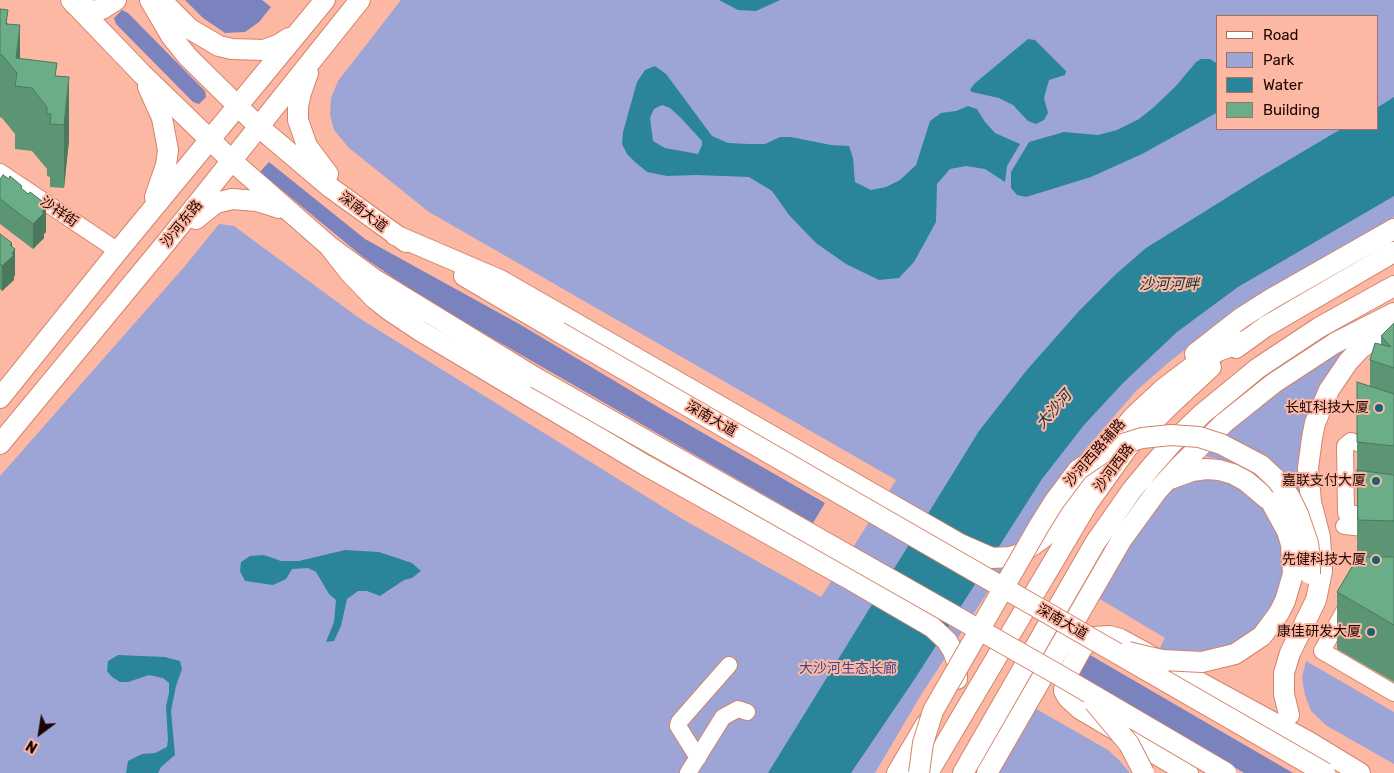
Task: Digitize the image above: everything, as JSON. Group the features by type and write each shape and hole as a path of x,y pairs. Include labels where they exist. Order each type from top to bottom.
{"main road":[{"path":"73,2 93,11 102,9 116,0"},
{"name":"深南大道","path":"150,0 171,36 188,57 236,106 283,148 359,209 395,235 559,332 1324,773"},
{"path":"161,0 190,29 219,46 232,49 264,50 278,45 295,34"},
{"path":"0,398 209,139 325,0"},
{"name":"沙河东路","path":"0,444 165,244 360,0"},
{"path":"73,2 142,74 288,212 330,246 391,289 536,378 1057,674 1226,773"},
{"path":"322,47 306,77 298,106 298,120 302,134 314,157 359,209"},
{"path":"142,74 162,118 168,150 162,180 145,219"},
{"path":"165,244 210,207 222,201 232,199 257,200 288,212"},
{"name":"沙河西路辅路","path":"898,773 1039,526 1054,502 1104,439 1182,364 1241,318 1394,229"},
{"path":"395,235 500,280 965,547 992,558 1010,557 1034,546 1051,530 1089,471 1133,417 1163,389 1192,367 1218,352 1245,341"},
{"path":"330,246 350,273 369,293 389,310 414,327 645,465 851,580 940,633 953,651 958,673 956,683 948,702 909,773"},
{"name":"沙河西路","path":"928,773 1069,533 1128,447 1204,374 1245,341 1394,252"},
{"name":"沙河西路","path":"963,773 1095,543 1132,490 1173,442 1202,414 1258,368 1320,328 1394,286"},
{"path":"987,773 1112,556 1136,519 1166,481 1224,423 1274,383 1336,343 1394,313"},
{"path":"1289,715 1284,694 1284,673 1290,653 1316,600 1322,572 1320,537 1311,502 1308,468 1316,423 1329,390 1348,362 1360,349 1394,323"},
{"path":"1078,470 1110,448 1142,438 1171,435 1199,437 1221,444 1261,465 1276,479 1289,496 1298,514 1308,543 1310,574 1304,599 1283,639 1274,662 1275,686 1289,715 1308,742"},
{"path":"1084,635 1119,650 1141,656 1183,662 1202,662 1235,654 1249,646 1262,636 1279,613 1290,588 1293,574 1291,544 1287,530 1271,502 1246,481 1233,474 1219,470 1192,471 1166,481"},
{"path":"1188,773 1080,709 1068,698 1064,691 1066,677 1082,648 1094,636 1109,636 1120,639 1308,742 1360,773"},
{"path":"1057,674 1081,690 1100,708 1129,744 1144,773"},
{"path":"919,773 923,743 933,711"}],"street":[{"name":"沙祥街","path":"0,172 118,251"},
{"path":"1394,455 1351,440 1345,446 1346,513 1394,518"},
{"path":"1344,526 1394,531"},
{"path":"1360,599 1352,599 1322,651 1394,693"},
{"path":"698,758 678,726 679,722 729,665"},
{"path":"688,773 723,717 738,709 747,712"}],"green space":[{"name":"大沙河生态长廊","path":"401,0 1394,0 1394,217 1265,292 1206,333 1136,391 1077,459 1024,536 921,695 875,773 0,773 0,476 185,266 219,224 234,226 359,318 684,520 821,597 896,480 429,212 349,148 334,130 330,115 331,98 338,81"},
{"path":"1368,329 1329,373 1302,534 1287,502 1256,473 1234,463 1197,454 1220,432"},
{"path":"1206,475 1246,488 1274,519 1286,561 1281,598 1247,641 1207,654 1157,653 1165,638 1095,596 1146,515 1179,483"},
{"path":"1306,661 1394,712 1394,764 1327,726 1311,711 1305,695 1302,677"},
{"path":"1033,707 1108,750 1130,773 994,773"}],"shaded area":[{"path":"185,0 262,0 271,7 259,22 245,32 225,33 203,18"},
{"path":"122,10 128,13 205,91 206,97 199,104 193,102 116,24 114,18"},
{"path":"269,162 365,239 521,325 663,410 825,503 813,523 426,300 363,257 260,172"},
{"path":"1090,655 1293,773 1244,773 1194,744 1077,674"}],"water":[{"path":"719,0 780,0 756,11 738,10"},
{"path":"1028,39 1035,40 1066,71 1065,75 1049,80 1044,98 1048,113 1044,120 1036,124 1028,121 1013,105 999,98 970,90 974,84"},
{"path":"1201,59 1210,59 1216,63 1216,113 1142,154 1091,177 1026,197 1017,195 1011,188 1011,172 1029,142 1064,132 1098,135 1117,130 1139,119 1154,107 1176,86 1196,62"},
{"path":"655,66 666,74 712,136 728,143 765,144 780,137 791,137 831,145 849,146 853,158 855,182 871,190 886,187 900,180 916,165 930,121 941,113 956,111 968,106 977,109 995,133 1020,144 1007,166 1005,182 985,169 966,166 950,169 937,184 936,222 914,262 899,278 879,280 846,264 816,243 789,215 772,191 749,177 667,176 647,172 635,162 627,154 622,144 623,132 637,82 645,70","holes":["662,105 670,108 702,141 698,154 665,148 653,141 650,118 654,109"]},
{"name":"沙河河畔","path":"1394,97 1394,196 1238,287 1177,332 1123,383 1084,425 1042,479 916,677 851,773 768,773 979,431 1026,371 1079,311 1116,274 1146,248 1260,177 1339,130 1379,130 1379,106"},
{"path":"345,550 379,552 412,563 421,571 380,596 367,591 358,591 347,599 341,626 334,641 326,642 334,622 336,600 329,594 316,572 308,568 292,569 286,579 273,585 245,581 240,571 241,562 250,556 264,555 281,561 299,561"},
{"path":"118,655 165,657 180,661 182,669 171,711 175,755 161,767 158,773 126,773 128,761 142,754 155,753 167,747 166,706 169,683 163,678 149,675 128,682 120,682 107,671 108,661"}],"building":[{"path":"0,9 8,10 6,24 20,25 16,58 57,63 55,76 69,77 64,125 50,124 51,114 47,114 47,107 32,88 15,86 17,73 0,55"},
{"path":"3,175 9,179 10,176 28,194 30,192 42,201 40,203 46,207 42,212 44,213 33,224 0,199 0,179"},
{"path":"0,234 12,243 10,245 15,249 12,254 14,255 2,266 0,264"},
{"path":"1394,323 1394,368 1370,360 1375,343 1391,347 1381,336"},
{"path":"1357,382 1394,394 1394,446 1357,442"},
{"path":"1357,470 1394,475 1394,521 1358,520"},
{"path":"1358,557 1394,557 1394,625 1337,592"}],"place":[{"name":"长虹科技大厦","path":"1379,408"},
{"name":"嘉联支付大厦","path":"1376,481"},
{"name":"先健科技大厦","path":"1376,560"},
{"name":"康佳研发大厦","path":"1371,632"}],"water label":[{"name":"大沙河","path":"1054,410"}]}
